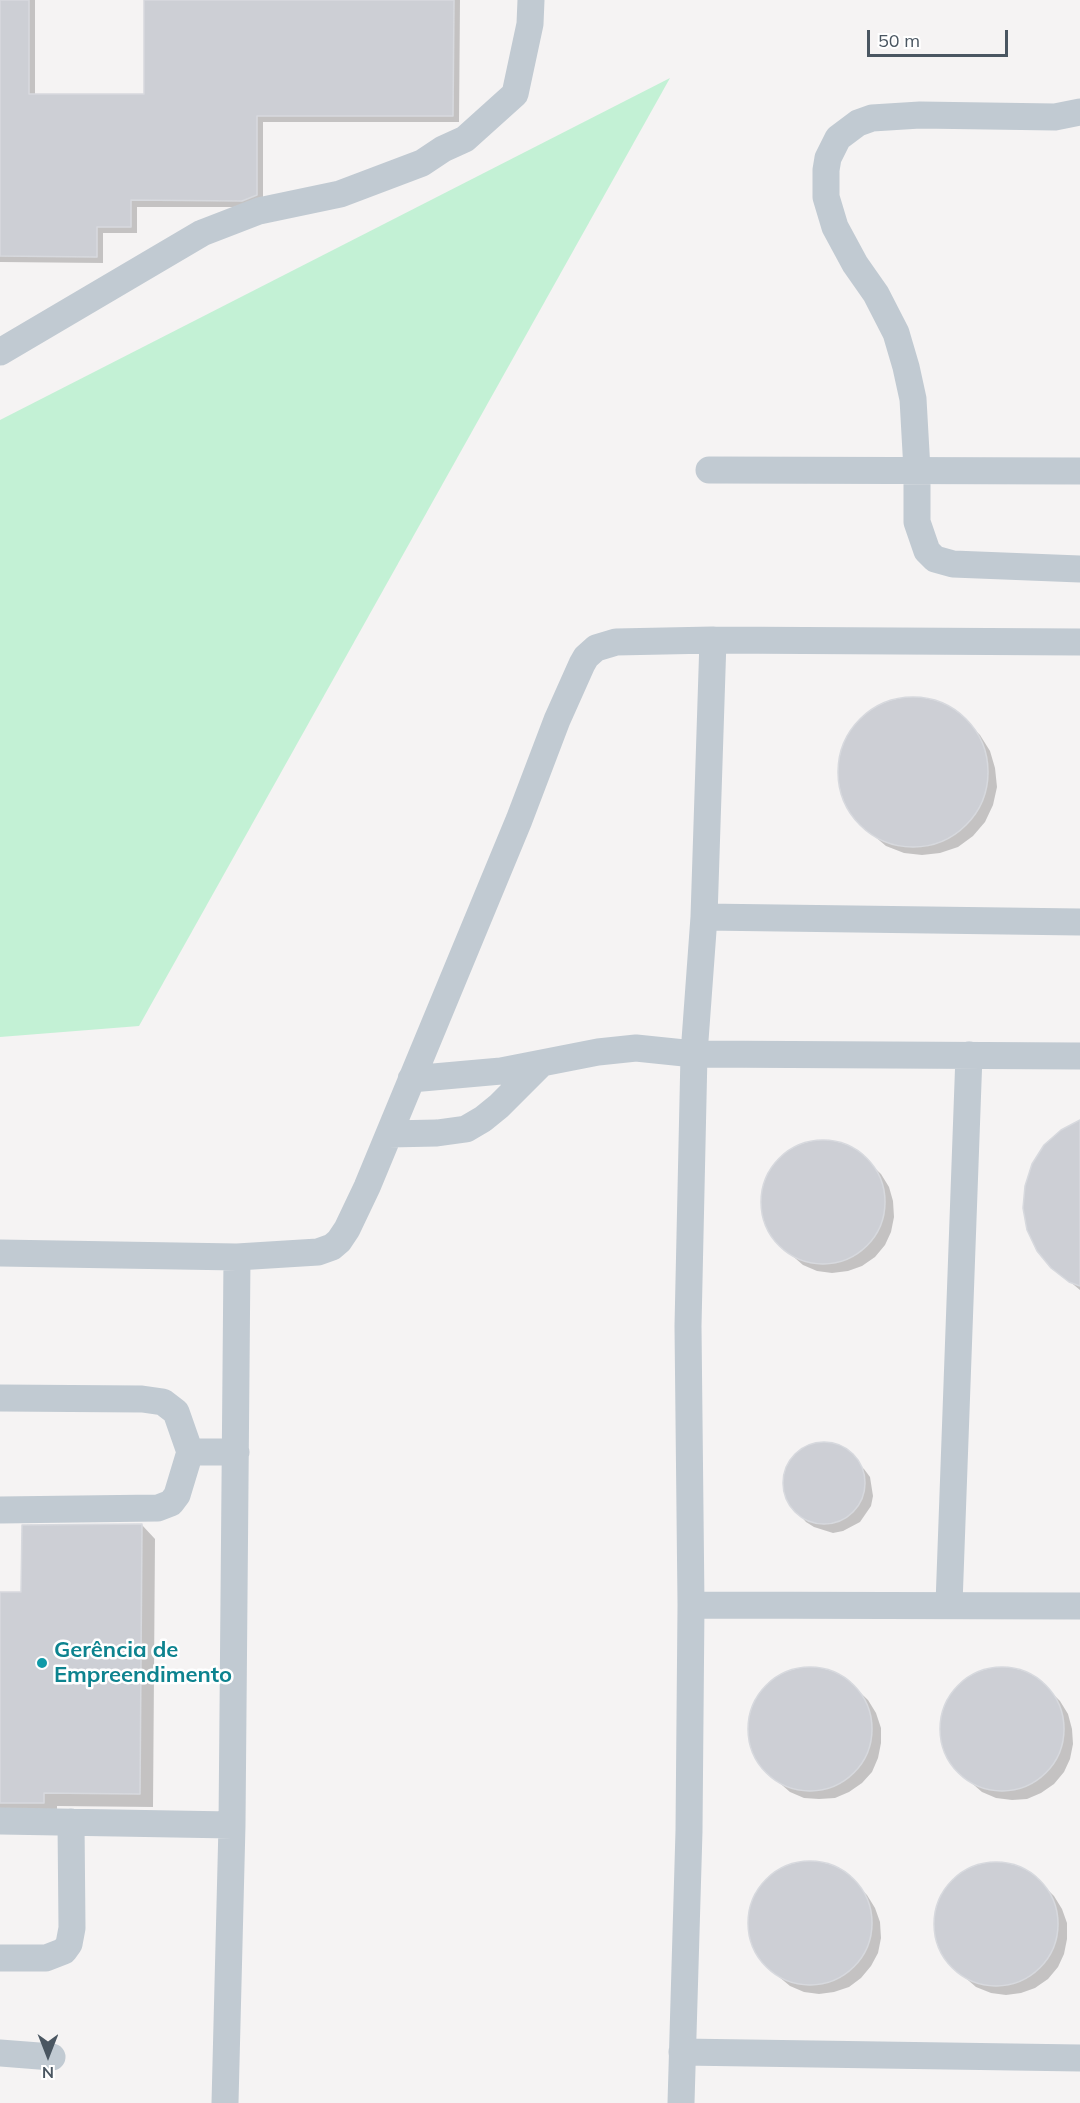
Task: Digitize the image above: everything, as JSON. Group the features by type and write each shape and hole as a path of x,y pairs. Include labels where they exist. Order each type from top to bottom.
{"lane":[{"path":"0,352 202,233 259,211 340,195 422,163 443,149 465,139 515,94 530,24 531,0"},
{"path":"1080,112 1055,117 920,115 872,118 847,130 838,138 831,149 826,170 826,197 835,227 855,264 876,294 896,333 913,399 917,522 927,551 934,559 944,563 1080,569"},
{"path":"709,470 1080,471"},
{"path":"0,1253 237,1257 318,1252 332,1247 339,1241 347,1230 389,1134 519,820 557,720 586,657 596,648 616,642 713,640 1080,642"},
{"path":"681,2103 689,1831 691,1605 688,1326 694,1054 704,917 713,640"},
{"path":"704,917 1080,922"},
{"path":"411,1079 501,1071 618,1049 652,1048 694,1054 1080,1056"},
{"path":"949,1604 969,1055"},
{"path":"389,1134 452,1132 466,1129 499,1106 542,1064"},
{"path":"225,2103 232,1825 237,1257"},
{"path":"0,1398 142,1399 163,1402 172,1408 179,1419 190,1452 177,1495 171,1503 158,1508 0,1510"},
{"path":"190,1452 236,1452"},
{"path":"691,1605 1080,1605"},
{"path":"0,1821 232,1825"},
{"path":"0,1958 46,1958 64,1951 69,1944 72,1928 71,1822"},
{"path":"682,2052 1080,2058"},
{"path":"0,2053 52,2057"}],"green space":[{"path":"670,78 139,1026 0,1037 0,420"}],"building":[{"path":"0,0 29,0 29,94 144,94 144,0 454,0 453,116 257,116 257,195 242,201 131,200 131,227 97,227 97,257 0,256"},
{"path":"913,697 928,698 942,703 966,719 982,743 987,757 987,787 982,801 966,825 942,841 928,846 913,847 898,846 884,841 860,825 844,801 839,787 838,772 839,757 844,743 860,719 884,703 898,698"},
{"path":"1080,1120 1080,1286 1069,1282 1051,1268 1037,1251 1027,1230 1023,1208 1025,1186 1032,1164 1044,1145 1061,1130"},
{"path":"823,1140 847,1144 867,1158 881,1178 885,1202 881,1226 867,1246 847,1260 823,1264 799,1260 779,1246 765,1226 761,1202 765,1178 779,1158 799,1144"},
{"path":"824,1442 840,1446 853,1454 861,1467 865,1483 861,1499 853,1512 840,1520 824,1524 808,1520 795,1512 787,1499 783,1483 787,1467 795,1454 808,1446"},
{"name":"Gerência de Empreendimento","path":"142,1524 140,1794 44,1793 44,1803 0,1803 0,1592 21,1592 22,1525"},
{"path":"810,1667 834,1671 854,1685 868,1705 872,1729 868,1753 854,1773 834,1787 810,1791 786,1787 766,1773 752,1753 748,1729 752,1705 766,1685 786,1671"},
{"path":"1002,1667 1026,1671 1046,1685 1060,1705 1064,1729 1060,1753 1046,1773 1026,1787 1002,1791 978,1787 958,1773 944,1753 940,1729 944,1705 958,1685 978,1671"},
{"path":"810,1861 834,1865 854,1879 868,1899 872,1923 868,1947 854,1967 834,1981 810,1985 786,1981 766,1967 752,1947 748,1923 752,1899 766,1879 786,1865"},
{"path":"996,1862 1020,1866 1040,1880 1054,1900 1058,1924 1054,1948 1040,1968 1020,1982 996,1986 972,1982 952,1968 938,1948 934,1924 938,1900 952,1880 972,1866"}],"place":[{"name":"Gerência de Empreendimento","path":"42,1663"}]}
